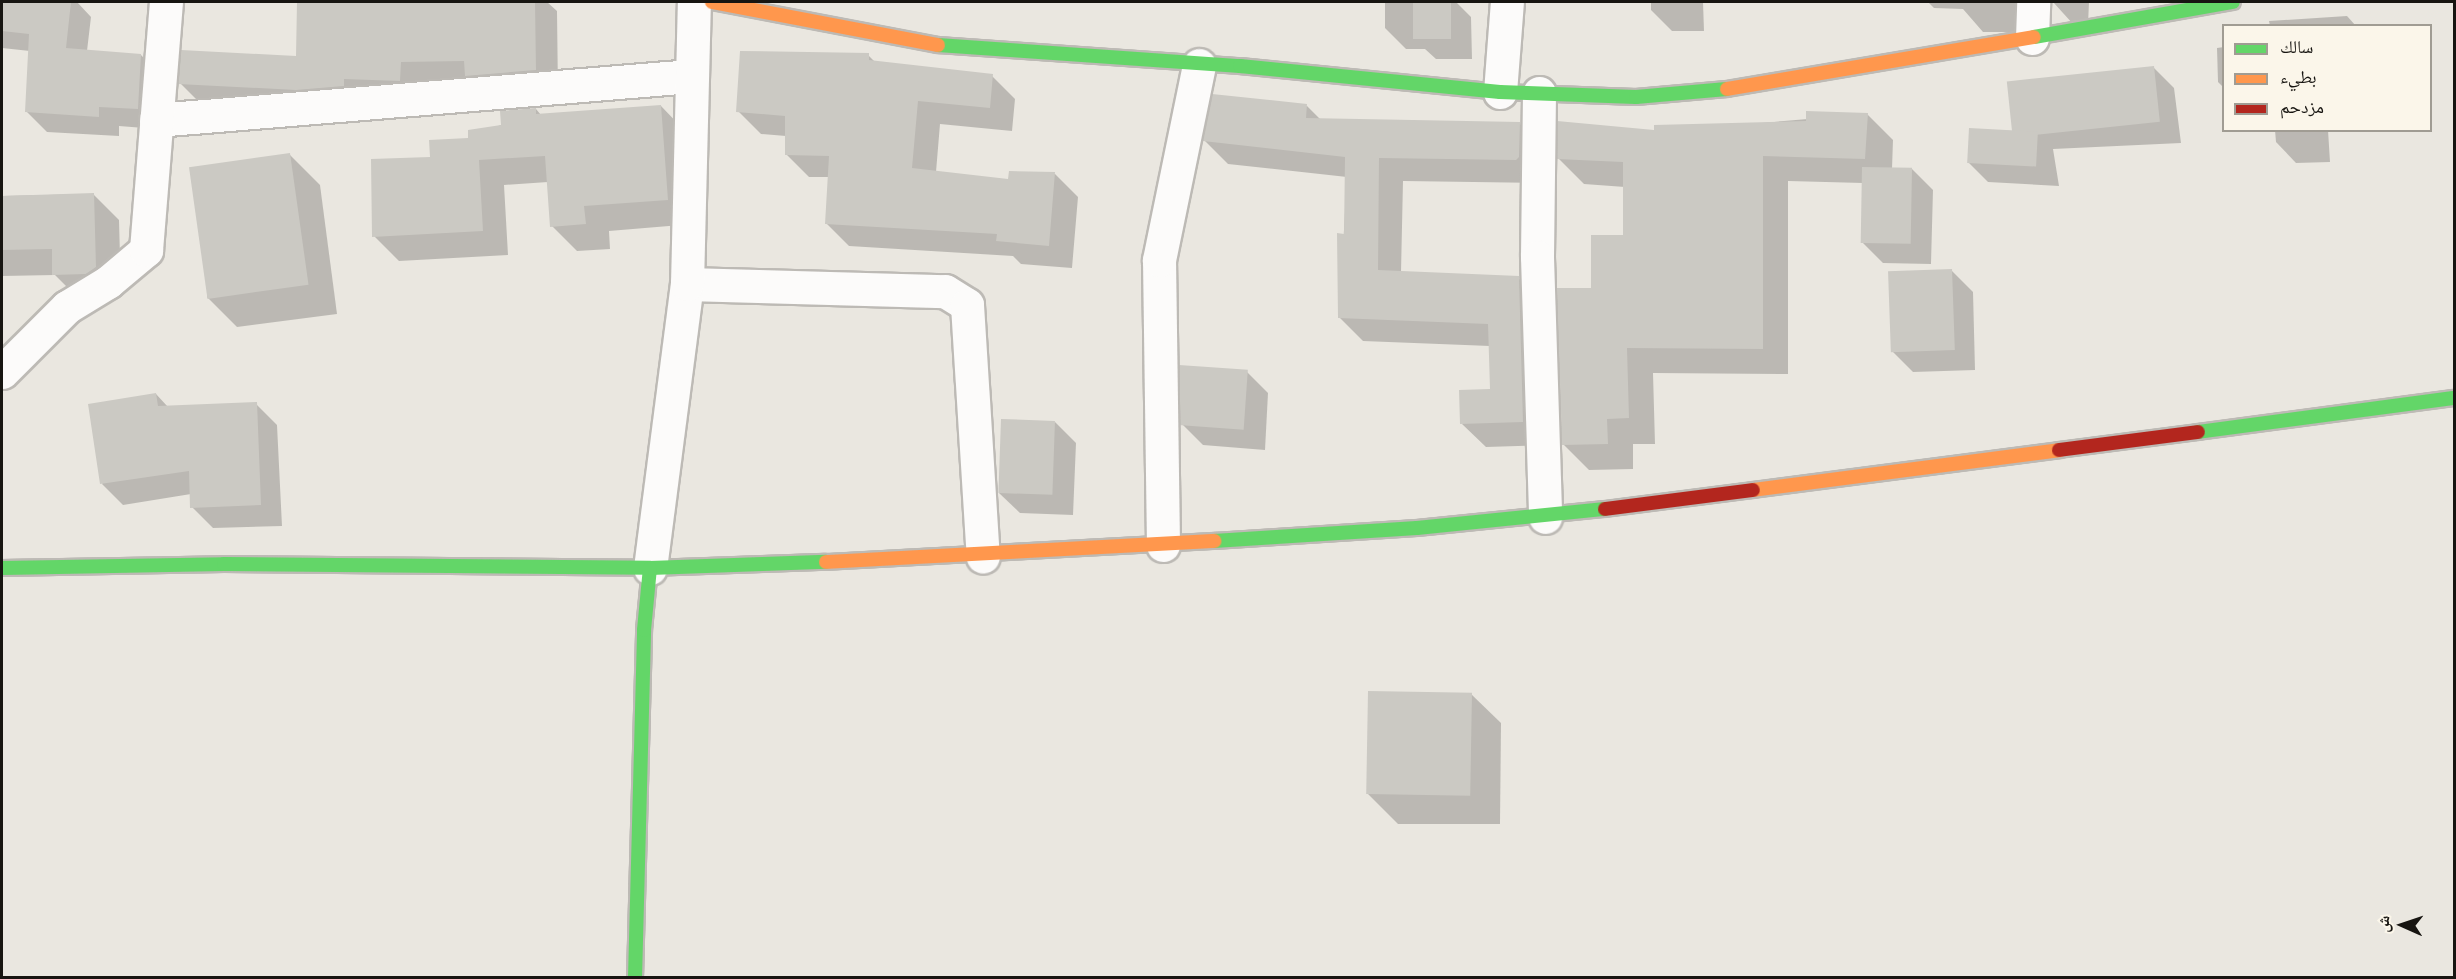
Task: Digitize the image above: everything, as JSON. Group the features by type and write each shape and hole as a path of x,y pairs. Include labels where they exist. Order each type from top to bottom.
{"street":[{"path":"2,372 67,307 108,282 146,250 166,2"},
{"path":"635,978 644,630 687,284 694,2"},
{"path":"712,2 940,46 1240,66 1500,92 1635,97 1766,85 2032,38 2163,7 2234,2"},
{"path":"1500,92 1507,2"},
{"path":"2032,38 2033,2"},
{"path":"1163,545 1159,260 1199,65"},
{"path":"156,120 691,76"},
{"path":"1539,93 1537,257 1545,517"},
{"path":"687,284 945,291 967,305 983,556"},
{"path":"2,568 224,564 650,568 983,556 1163,545 1545,517 2454,398"}],"building":[{"path":"2,2 71,2 66,48 141,54 138,109 99,107 99,117 25,112 29,34 2,31"},
{"path":"297,2 535,2 536,70 465,76 464,61 401,62 400,81 344,79 344,86 296,90 178,84 181,50 296,56"},
{"path":"1413,2 1451,2 1451,39 1413,39"},
{"path":"740,51 869,53 869,60 993,74 990,108 918,101 912,168 1008,179 1009,171 1055,172 1049,246 996,241 997,234 825,224 829,156 785,155 785,116 736,112"},
{"path":"2154,66 2160,122 2013,137 2007,81"},
{"path":"1212,94 1307,104 1306,118 1520,122 1519,157 1516,160 1379,158 1378,270 1519,276 1523,422 1460,424 1459,390 1490,389 1488,324 1338,318 1337,233 1344,234 1345,157 1203,141"},
{"path":"661,105 668,200 584,206 586,224 550,227 545,156 479,160 483,231 372,237 371,159 430,157 429,140 468,138 468,130 501,125 500,111 536,108 536,114"},
{"path":"1806,111 1868,113 1865,159 1763,156 1763,349 1627,348 1629,418 1607,419 1608,444 1562,445 1557,288 1591,288 1591,235 1623,235 1623,162 1557,159 1557,121 1654,130 1654,125 1806,121"},
{"path":"1969,128 2038,132 2036,167 1967,163"},
{"path":"290,153 309,285 208,299 189,167"},
{"path":"1862,167 1912,168 1911,244 1861,243"},
{"path":"94,193 96,267 86,274 52,275 52,249 2,250 2,196"},
{"path":"1952,269 1955,350 1891,352 1888,271"},
{"path":"1179,365 1248,370 1244,430 1175,425"},
{"path":"156,393 158,406 257,402 261,505 190,508 189,471 100,484 88,404"},
{"path":"1001,419 1055,421 1052,495 998,493"},
{"path":"1368,691 1472,693 1470,796 1366,794"}],"traffic: fast":[{"path":"2034,37 2233,2"},
{"path":"938,45 1240,66 1500,92 1636,97 1727,89"},
{"path":"2198,432 2454,398"},
{"path":"1214,541 1417,528 1605,509"},
{"path":"2,568 224,564 650,568 826,562"},
{"path":"635,978 644,630 650,568"}],"traffic: slow":[{"path":"712,2 938,45"},
{"path":"1727,89 2034,37"},
{"path":"1753,490 2059,450"},
{"path":"826,562 1214,541"}],"traffic: jam":[{"path":"2059,450 2198,432"},
{"path":"1605,509 1753,490"}]}
